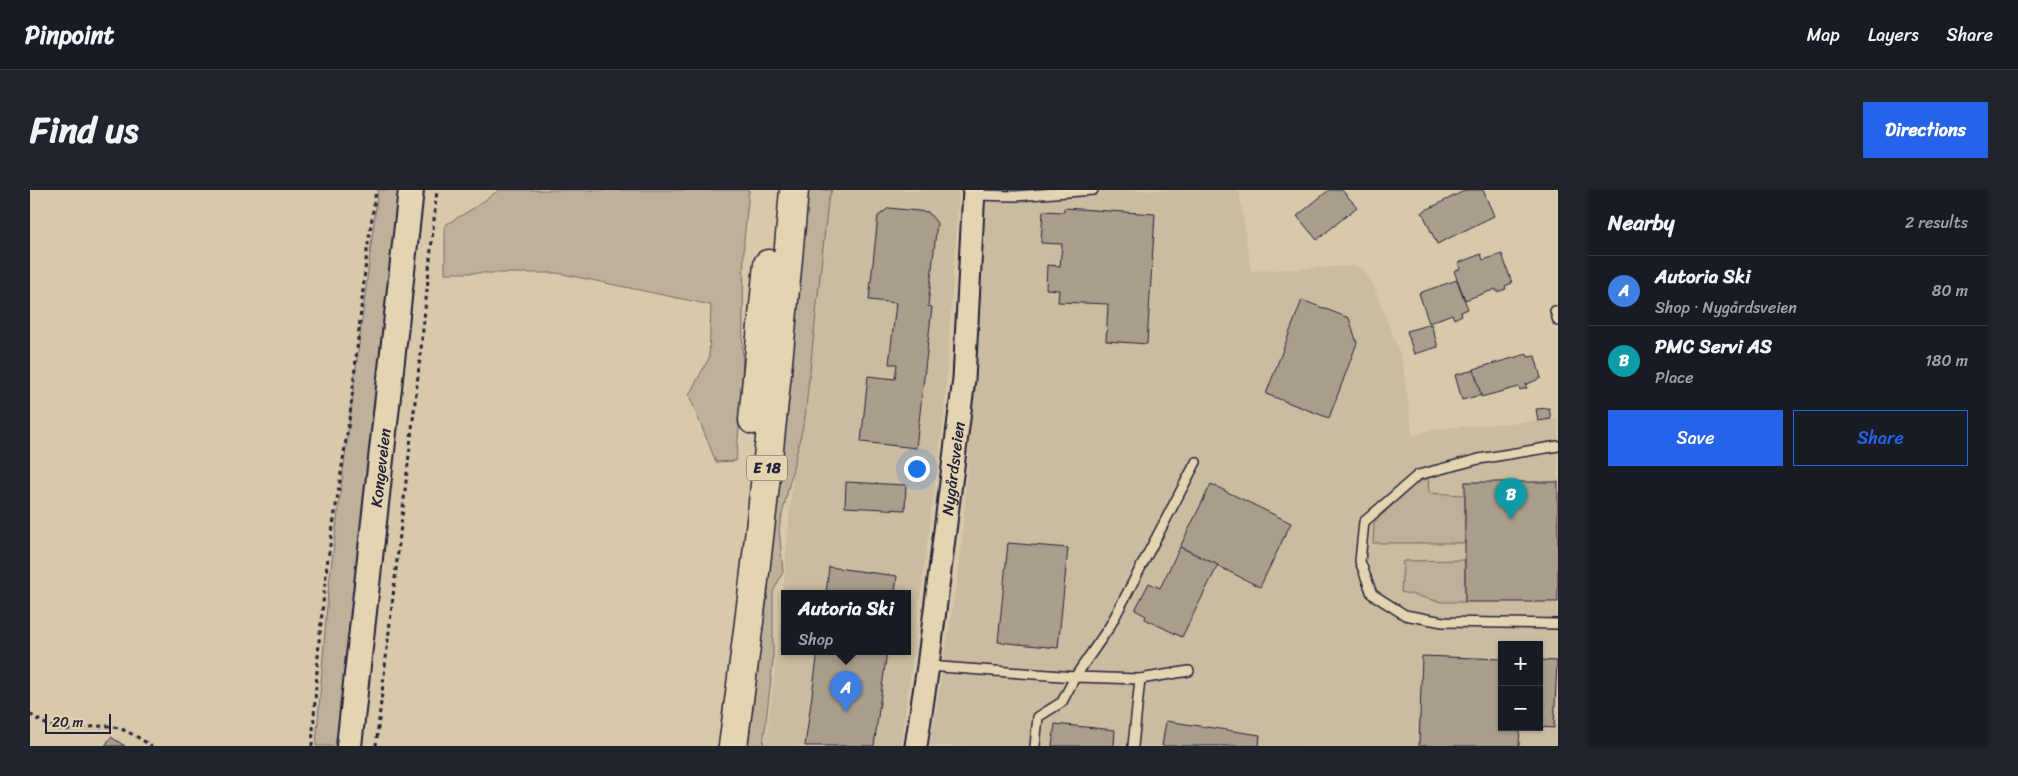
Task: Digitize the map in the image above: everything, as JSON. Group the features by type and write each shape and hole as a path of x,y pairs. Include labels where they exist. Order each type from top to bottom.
{"highway":[{"name":"E 18","path":"716,746 736,600 776,190"},
{"name":"E 18","path":"733,746 752,602 778,366 794,190"}],"main road":[{"name":"Kongeveien","path":"349,746 411,190"}],"street":[{"name":"Nygårdsveien","path":"916,746 928,666 964,379 974,192"}],"lane":[{"path":"974,192 1016,196 1093,190"},
{"path":"1554,311 1558,321"},
{"path":"1558,446 1480,459 1418,474 1364,522 1360,561 1372,594 1405,615 1443,622 1558,624"},
{"path":"1035,746 1038,717 1062,702 1075,677 1110,626 1196,462"},
{"path":"928,666 1075,677 1140,679 1189,671"},
{"path":"1133,746 1140,679"}],"path":[{"path":"312,746 319,642 327,565 351,407 367,251 376,190"},
{"path":"376,746 437,190"},
{"path":"30,714 53,728 74,729 105,725 115,727 126,730 152,746"}],"shaded area":[{"path":"378,190 400,190 338,746 316,746 328,593"},
{"path":"499,190 749,190 744,241 742,394 736,461 716,462 689,395 709,358 711,305 558,273 445,273 445,225 474,208"},
{"path":"805,190 832,190 828,201 805,417 779,528 783,572 773,592 773,662 763,746 746,746"},
{"path":"820,190 959,190 944,416 901,746 765,746 781,616 781,655 911,655 911,590 783,590 801,375"},
{"path":"988,190 1239,190 1251,271 1353,266 1363,269 1373,284 1402,359 1413,436 1433,429 1558,419 1558,746 930,746 961,554"},
{"path":"1428,478 1429,493 1465,495 1465,543 1373,543 1374,523 1414,484"},
{"path":"1465,560 1465,602 1441,602 1401,592 1403,561"}],"building":[{"path":"1329,190 1342,190 1357,207 1317,240 1297,216"},
{"path":"1466,190 1483,190 1494,216 1437,244 1422,212"},
{"path":"889,208 928,212 937,223 928,306 932,307 916,448 861,442 868,376 895,379 897,364 889,364 896,303 869,300 878,216"},
{"path":"1064,208 1155,214 1147,344 1106,341 1108,304 1058,302 1059,290 1046,289 1047,265 1060,266 1062,244 1041,243 1043,211 1064,212"},
{"path":"1481,254 1483,260 1502,254 1512,283 1505,286 1506,289 1497,292 1496,289 1465,300 1454,271 1460,269 1458,263"},
{"path":"1457,280 1468,309 1461,312 1462,315 1454,319 1452,314 1429,323 1419,293"},
{"path":"1302,300 1349,318 1357,343 1329,418 1266,394"},
{"path":"1431,324 1438,347 1414,354 1407,331"},
{"path":"1527,354 1528,357 1535,356 1541,378 1525,385 1527,388 1520,390 1519,387 1481,397 1474,369"},
{"path":"1474,370 1481,395 1462,400 1455,375"},
{"path":"1549,408 1551,419 1538,421 1536,409"},
{"path":"846,482 906,485 905,510 845,507"},
{"path":"1465,482 1558,482 1558,602 1465,602"},
{"path":"1211,484 1291,523 1260,587 1180,547"},
{"path":"1008,543 1068,548 1058,648 998,642"},
{"path":"1180,547 1218,565 1182,637 1145,619 1146,616 1135,610 1149,583 1160,588"},
{"path":"829,567 897,576 895,590 826,590"},
{"path":"817,655 886,655 874,746 805,746"},
{"path":"1422,656 1498,659 1498,731 1520,731 1519,746 1419,746"},
{"path":"1543,660 1557,661 1554,728 1543,727"},
{"path":"1166,721 1260,735 1259,746 1162,746"},
{"path":"1055,724 1115,730 1114,746 1052,746"},
{"path":"111,737 125,746 105,746"}],"place":[{"name":"PMC Servi AS","path":"1511,519"},
{"name":"Autoria Ski","path":"846,712"}]}
